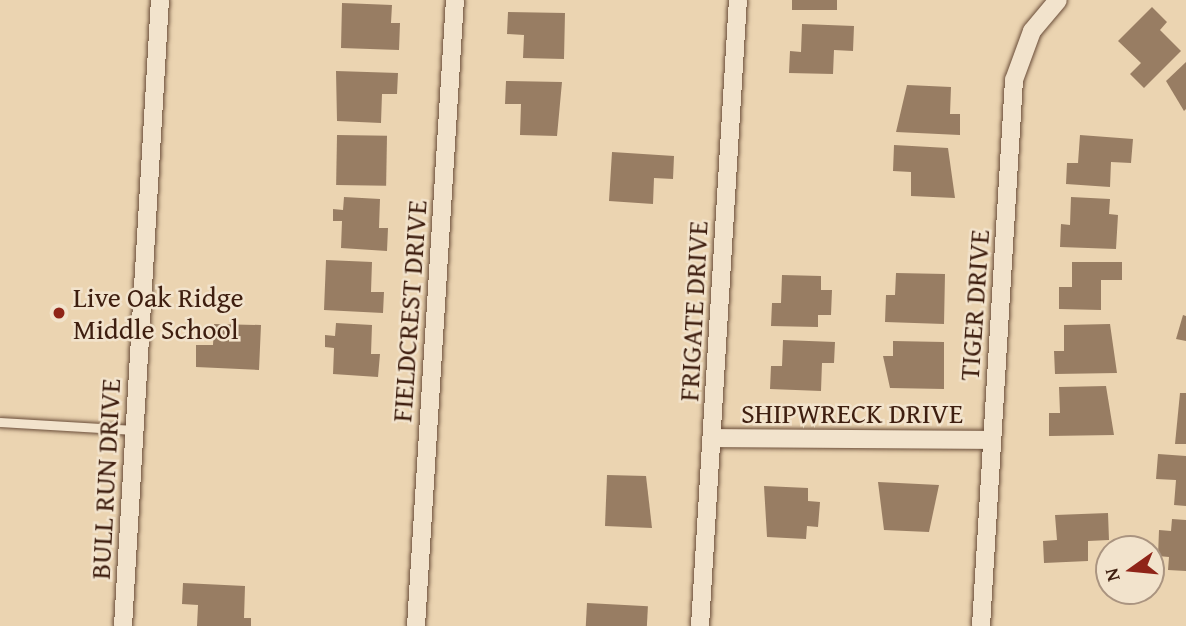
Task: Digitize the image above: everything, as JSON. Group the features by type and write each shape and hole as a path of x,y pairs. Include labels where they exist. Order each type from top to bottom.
{"street":[{"name":"BULL RUN DRIVE","path":"122,626 160,0"},
{"name":"FIELDCREST DRIVE","path":"416,626 454,0"},
{"name":"FRIGATE DRIVE","path":"700,626 738,0"},
{"name":"TIGER DRIVE","path":"981,626 1014,80 1032,31 1058,0"},
{"name":"SHIPWRECK DRIVE","path":"712,438 991,440"}],"lane":[{"path":"0,422 134,430"}],"building":[{"path":"792,0 837,0 837,10 792,10"},
{"path":"342,3 392,5 391,23 400,23 399,50 341,48"},
{"path":"1152,7 1167,22 1160,30 1181,51 1144,88 1130,74 1141,63 1118,41"},
{"path":"508,12 565,13 564,59 523,58 524,35 507,34"},
{"path":"802,24 854,26 853,51 834,50 833,74 789,73 790,51 801,52"},
{"path":"1186,62 1186,109 1184,111 1166,81"},
{"path":"336,71 398,73 397,94 382,94 381,123 337,121"},
{"path":"506,81 562,82 557,136 520,135 521,104 505,104"},
{"path":"907,85 951,87 950,114 960,114 960,135 896,132"},
{"path":"337,135 387,136 386,186 336,185"},
{"path":"1080,135 1133,139 1131,163 1111,162 1110,187 1066,184 1067,163 1078,163"},
{"path":"894,145 948,148 955,198 911,196 911,172 893,171"},
{"path":"612,152 674,156 673,179 654,178 653,204 609,201"},
{"path":"344,197 380,199 379,228 388,228 387,251 341,248 342,221 333,221 333,209 343,210"},
{"path":"1071,197 1110,199 1109,214 1118,215 1116,249 1060,247 1061,224 1070,225"},
{"path":"326,260 372,262 371,292 384,292 383,313 324,310"},
{"path":"1072,262 1122,262 1122,280 1101,280 1101,310 1059,309 1059,287 1072,287"},
{"path":"896,273 945,274 944,324 885,322 886,295 895,295"},
{"path":"782,275 821,276 821,290 832,290 831,315 818,315 818,327 771,326 772,303 781,303"},
{"path":"1183,315 1186,316 1186,341 1176,339"},
{"path":"336,323 372,325 371,354 380,354 378,377 333,374 334,348 325,347 325,335 335,336"},
{"path":"214,324 261,325 259,370 196,367 196,345 213,345"},
{"path":"1110,324 1117,373 1055,374 1054,351 1064,351 1064,325"},
{"path":"783,340 835,342 834,363 822,363 821,391 770,389 771,366 782,366"},
{"path":"893,341 944,342 944,389 890,388 883,356 893,356"},
{"path":"1106,386 1114,435 1049,436 1049,413 1060,413 1059,387"},
{"path":"1180,393 1186,393 1186,444 1175,444"},
{"path":"1158,454 1186,456 1186,506 1174,505 1176,480 1156,479"},
{"path":"607,475 646,476 652,528 605,526"},
{"path":"878,482 939,485 929,532 884,530"},
{"path":"764,486 808,488 808,501 820,502 818,527 807,526 806,539 767,537"},
{"path":"1108,513 1109,535 1095,535 1095,541 1088,541 1088,561 1044,563 1043,541 1057,540 1055,515"},
{"path":"1172,519 1186,520 1186,571 1168,570 1169,557 1165,557 1165,535 1159,535 1159,530 1171,531"},
{"path":"183,583 245,586 244,618 251,618 251,626 197,626 198,605 182,604"},
{"path":"587,603 648,606 647,626 586,626"}],"place":[{"name":"Live Oak Ridge Middle School","path":"59,313"}]}
